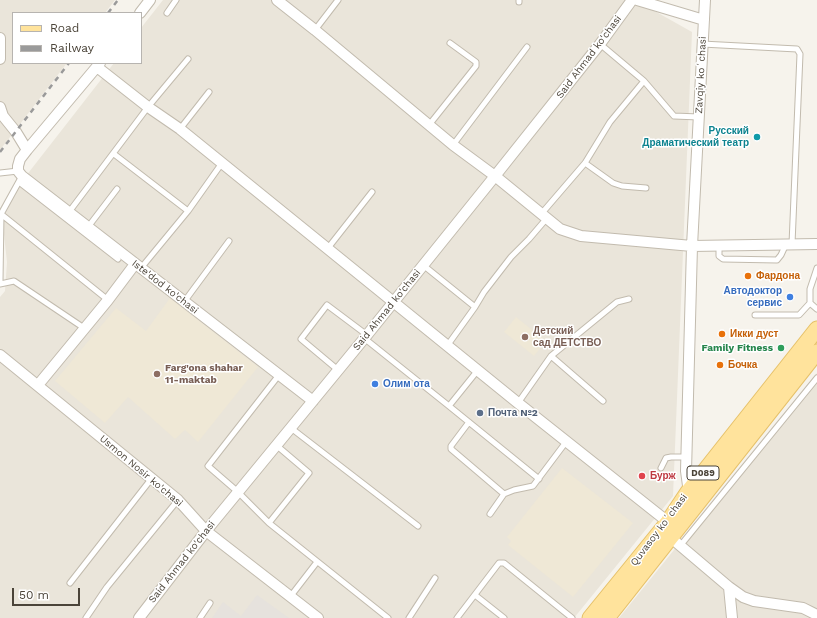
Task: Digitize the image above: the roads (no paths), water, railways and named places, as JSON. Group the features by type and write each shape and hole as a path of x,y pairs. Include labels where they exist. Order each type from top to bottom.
{"main road":[{"name":"Quvasoy koʻchasi","path":"607,618 675,542 693,497 817,329"},
{"name":"Quvasoy koʻchasi","path":"590,618 668,522 693,497 817,352"}],"street":[{"path":"141,12 150,0"},
{"path":"277,0 429,126 495,176 560,229 581,236 692,246 817,244"},
{"name":"Said Ahmad ko'chasi","path":"138,618 206,531 394,302 495,176 600,44 632,0"},
{"path":"637,0 704,20"},
{"name":"Zavqiy koʻchasi","path":"693,497 686,471 686,457 692,246 705,0"},
{"path":"0,38 0,59"},
{"path":"20,176 18,166 20,159 99,65 148,107 180,129 566,442 668,522 675,542 730,588 743,597 754,601 803,608 817,614"},
{"path":"0,110 27,150"},
{"name":"Iste'dod ko'chasi","path":"20,176 69,212 313,401"},
{"path":"38,385 84,328 138,266"},
{"name":"Usmon Nosir ko'chasi","path":"0,355 178,500 206,531 318,618"},
{"path":"730,588 732,618"}],"lane":[{"path":"166,13 176,0"},
{"path":"315,30 338,0"},
{"path":"429,126 476,66 476,62 450,43"},
{"path":"600,44 644,81 674,116 699,117"},
{"path":"702,44 797,50 800,54 789,244 777,260 724,259 719,256 720,246"},
{"path":"453,145 527,46"},
{"path":"69,212 148,107 188,59"},
{"path":"447,346 484,292 511,257 529,239 544,216 585,163 610,122 644,81"},
{"path":"180,129 209,92"},
{"path":"114,154 188,211"},
{"path":"138,266 188,211 222,163"},
{"path":"585,163 613,183 622,186 646,188"},
{"path":"0,172 20,176 118,259"},
{"path":"0,281 2,214 20,176"},
{"path":"88,227 117,189"},
{"path":"328,248 372,192"},
{"path":"2,214 108,300"},
{"path":"184,302 229,241"},
{"path":"423,265 475,307"},
{"path":"755,315 799,315 810,303 810,289 817,268"},
{"path":"0,284 14,281 84,328"},
{"path":"518,403 551,356 617,302 629,299"},
{"path":"810,303 817,309"},
{"path":"338,370 301,339 327,306 366,336 539,479"},
{"path":"551,356 603,401"},
{"path":"449,406 478,370"},
{"path":"279,375 208,466 238,492 269,523 388,618"},
{"path":"675,542 817,378"},
{"path":"469,422 451,446 452,449 504,494"},
{"path":"291,428 418,526"},
{"path":"490,514 504,494 533,486 566,442"},
{"path":"269,523 309,473 276,445"},
{"path":"661,468 666,458 671,456 686,457"},
{"path":"70,583 152,478"},
{"path":"86,618 106,587 178,500"},
{"path":"290,597 317,562"},
{"path":"457,618 498,563 504,563 572,618"},
{"path":"409,618 435,578"},
{"path":"475,595 504,618"},
{"path":"200,618 210,602"}],"railway":[{"path":"109,12 118,0"},
{"path":"0,152 68,64"}],"place":[{"name":"Русский Драматический театр","path":"757,137"},
{"name":"Фардона","path":"748,276"},
{"name":"Автодоктор сервис","path":"790,297"},
{"name":"Икки дуст","path":"722,334"},
{"name":"Детский сад ДЕТСТВО","path":"525,337"},
{"name":"Family Fitness","path":"781,348"},
{"name":"Бочка","path":"720,365"},
{"name":"Farg'ona shahar 11-maktab","path":"157,374"},
{"name":"Олим ота","path":"375,384"},
{"name":"Почта №2","path":"480,413"},
{"name":"Бурж","path":"642,476"}]}
